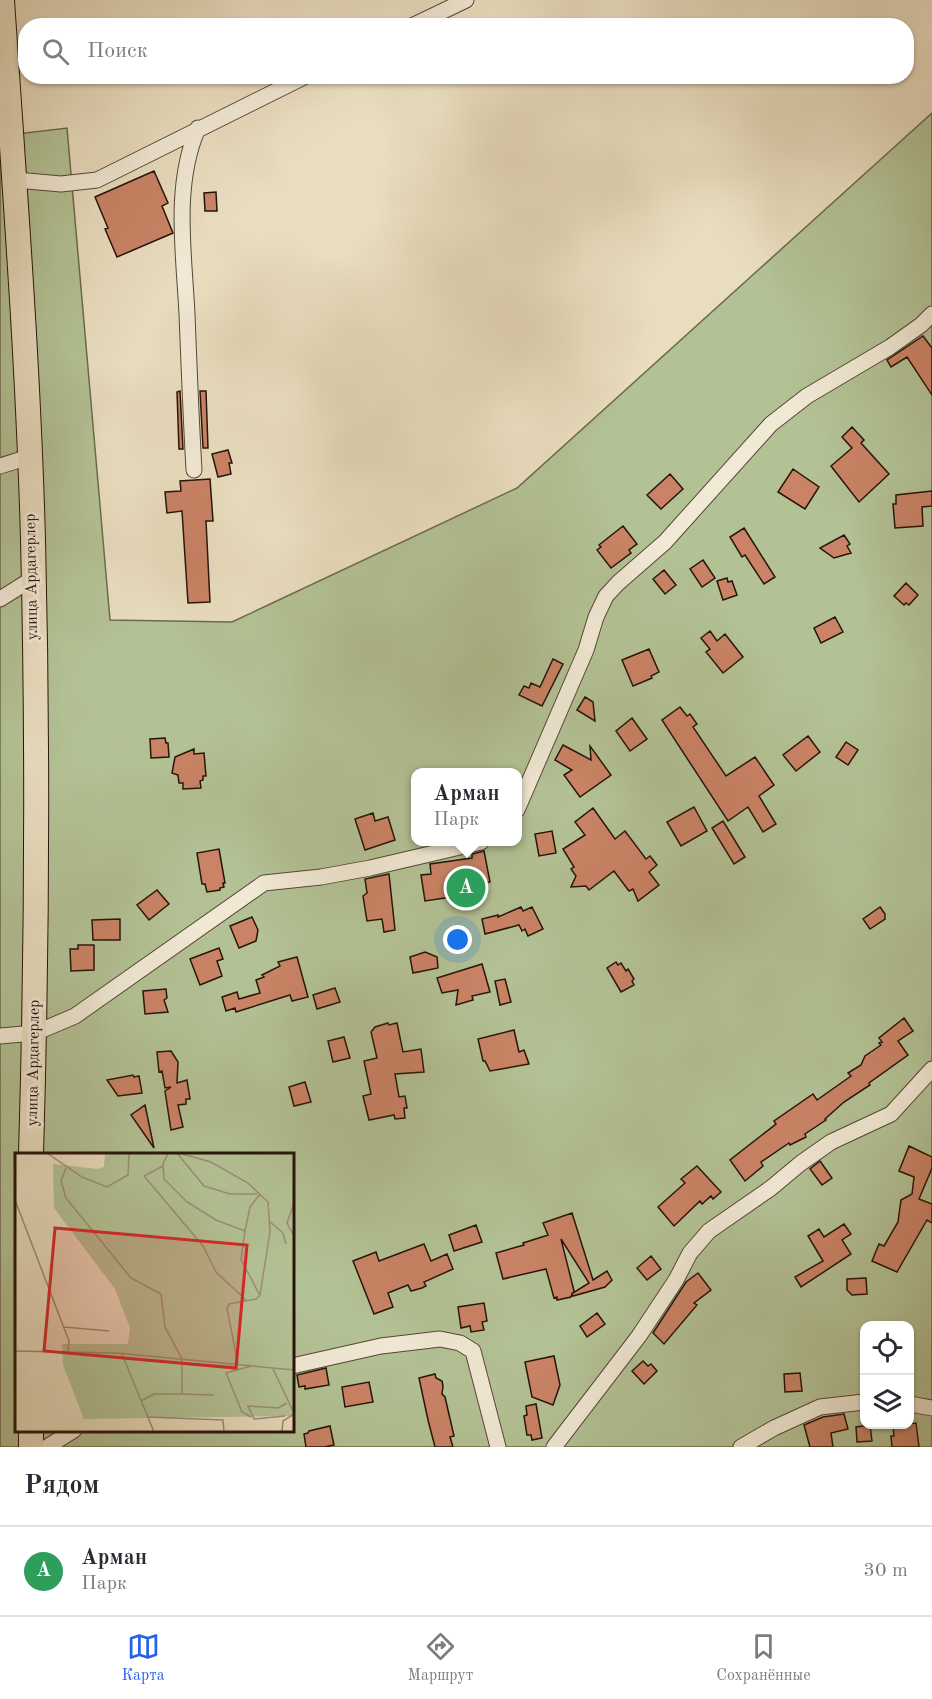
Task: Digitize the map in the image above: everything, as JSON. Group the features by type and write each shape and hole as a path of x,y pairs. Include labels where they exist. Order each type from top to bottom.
{"main road":[{"name":"улица Ардагерлер","path":"2,0 16,180 29,458 36,889 31,1153"}],"street":[{"path":"429,18 466,0"},
{"path":"16,180 61,184 97,180 289,84"},
{"path":"194,470 183,261 182,188 198,128"},
{"path":"522,798 586,650 596,617 606,596 665,542 771,424 812,393 921,325 932,314"},
{"path":"0,466 29,458"},
{"path":"0,599 32,579"},
{"path":"0,1036 35,1033 75,1016 264,883 321,877 466,846"},
{"path":"554,1447 639,1336 676,1280 690,1254 709,1231 771,1188 801,1162 831,1142 891,1114 932,1069"},
{"path":"294,1366 381,1346 440,1339 460,1343 474,1351 498,1447"},
{"path":"741,1447 774,1428 820,1407 860,1402"},
{"path":"914,1405 932,1408"},
{"path":"47,1447 72,1432"}],"green space":[{"path":"932,113 932,1447 0,1447 0,136 67,128 110,620 232,622 517,488"}],"building":[{"path":"154,171 168,203 162,206 173,233 117,257 95,197"},
{"path":"216,192 217,211 205,211 204,193"},
{"path":"923,336 932,348 932,395 907,357 891,367 887,360"},
{"path":"180,391 183,449 179,449 177,392"},
{"path":"200,391 206,391 208,448 203,448"},
{"path":"852,427 864,440 861,443 889,474 859,502 831,466 852,448 842,437"},
{"path":"228,450 232,463 229,463 231,474 218,477 212,454"},
{"path":"793,469 819,487 805,509 778,492"},
{"path":"670,474 683,489 661,509 647,495"},
{"path":"210,479 213,521 206,521 210,602 188,603 182,511 167,513 165,492 181,491 180,481"},
{"path":"932,491 932,506 922,507 923,526 895,528 893,504 896,504 896,495"},
{"path":"623,526 637,544 629,550 631,553 611,568 597,550 601,547 599,545"},
{"path":"744,528 775,577 764,584 745,555 742,557 730,537"},
{"path":"844,535 850,544 847,546 851,553 834,558 820,548"},
{"path":"703,560 715,578 702,587 690,569"},
{"path":"664,570 676,585 665,594 653,579"},
{"path":"727,578 728,582 732,581 737,595 723,600 717,581"},
{"path":"906,583 918,595 909,605 906,603 904,605 894,596"},
{"path":"835,617 843,632 821,643 814,628"},
{"path":"710,631 717,641 725,634 743,657 723,673 706,652 710,649 701,638"},
{"path":"649,649 659,672 651,676 652,678 633,686 622,660"},
{"path":"553,659 563,664 542,706 519,695 524,686 529,688 531,683 540,687"},
{"path":"585,697 593,702 595,721 577,710"},
{"path":"680,707 687,716 690,714 697,724 693,727 726,776 755,757 774,785 759,796 776,824 763,832 748,807 728,821 662,720"},
{"path":"632,718 647,739 630,751 616,731"},
{"path":"808,736 820,752 796,771 783,755"},
{"path":"165,738 168,743 169,757 151,758 150,739"},
{"path":"846,742 858,750 848,765 836,757"},
{"path":"563,745 591,760 590,746 611,775 580,797 564,775 572,770 555,760"},
{"path":"194,749 194,754 204,753 206,776 203,776 203,780 200,781 201,788 183,789 183,783 179,783 178,775 172,773 175,757"},
{"path":"694,807 707,831 681,846 667,822"},
{"path":"593,808 615,839 625,831 646,859 650,856 657,865 649,872 659,885 638,901 633,889 629,891 614,871 589,890 586,886 571,887 576,876 571,869 574,867 563,849 585,835 575,822"},
{"path":"373,813 375,821 388,817 395,840 365,850 355,819"},
{"path":"723,821 745,857 734,864 712,828"},
{"path":"552,831 556,853 539,856 535,834"},
{"path":"219,849 224,887 207,892 205,884 202,884 197,853"},
{"path":"484,851 490,882 450,889 451,897 425,901 421,875 431,874 430,864 472,858 472,854"},
{"path":"389,874 395,930 384,932 382,919 367,921 363,896 367,893 365,879"},
{"path":"157,890 169,904 149,920 137,905"},
{"path":"521,907 523,911 532,907 543,929 528,936 525,929 522,931 519,925 485,934 482,919 498,915 498,917"},
{"path":"880,907 885,914 885,919 870,929 863,919"},
{"path":"252,917 258,930 256,941 239,948 230,926"},
{"path":"120,919 120,940 93,940 92,920"},
{"path":"78,945 94,945 94,970 71,971 70,949 78,949"},
{"path":"219,948 223,959 217,961 222,976 200,985 190,959"},
{"path":"425,952 437,957 438,968 413,973 410,957"},
{"path":"297,957 308,997 292,1001 290,995 236,1012 235,1008 226,1011 222,997 237,992 239,999 260,993 256,980 280,966 278,962"},
{"path":"616,962 618,965 621,963 626,971 628,969 634,979 632,981 634,985 621,992 607,968"},
{"path":"482,964 490,992 472,996 473,1000 456,1005 458,990 442,993 437,978"},
{"path":"505,979 511,1002 500,1005 495,981"},
{"path":"335,988 340,1002 317,1009 313,995"},
{"path":"166,989 167,998 164,1000 168,1012 145,1014 143,991"},
{"path":"904,1018 913,1031 898,1041 908,1055 844,1102 826,1120 805,1134 806,1137 790,1145 789,1143 761,1162 763,1166 745,1181 730,1160 776,1124 774,1121 813,1094 817,1100 851,1076 848,1073 861,1065 865,1056 881,1045 879,1038"},
{"path":"388,1023 389,1025 397,1023 403,1052 421,1049 424,1072 395,1074 399,1097 405,1096 407,1108 404,1108 405,1118 395,1119 394,1115 369,1120 363,1096 371,1094 364,1061 377,1058 371,1032 375,1027"},
{"path":"514,1030 519,1052 524,1050 529,1064 490,1071 483,1061 478,1039"},
{"path":"344,1037 350,1058 333,1062 328,1041"},
{"path":"171,1051 178,1062 177,1083 187,1080 190,1099 186,1099 186,1104 178,1105 183,1127 171,1130 165,1091 171,1087 165,1088 162,1071 159,1072 157,1052"},
{"path":"133,1075 134,1077 139,1076 142,1093 118,1096 107,1080"},
{"path":"305,1082 311,1102 294,1106 289,1087"},
{"path":"145,1105 154,1148 131,1115"},
{"path":"909,1146 932,1157 932,1168 919,1199 932,1204 932,1223 927,1220 897,1272 872,1261 879,1244 884,1246 898,1222 901,1200 912,1194 914,1177 899,1171"},
{"path":"820,1161 832,1178 822,1185 810,1169"},
{"path":"697,1166 721,1192 713,1199 711,1196 702,1204 700,1201 674,1226 658,1207 685,1183 681,1179"},
{"path":"572,1213 593,1280 607,1271 612,1280 605,1287 573,1296 572,1294 571,1297 557,1300 557,1297 554,1298 546,1269 503,1279 496,1253 548,1235 543,1223","holes":["561,1239 589,1283 573,1293"]},
{"path":"844,1224 851,1234 842,1240 851,1254 801,1287 795,1277 823,1261 808,1236 819,1229 824,1237"},
{"path":"476,1225 482,1242 454,1251 449,1235"},
{"path":"424,1244 431,1261 447,1254 453,1269 424,1282 426,1286 422,1288 411,1291 408,1285 388,1293 393,1307 374,1314 353,1261 376,1252 379,1261"},
{"path":"651,1256 661,1269 647,1280 637,1268"},
{"path":"698,1273 711,1290 694,1303 697,1305 664,1344 653,1333 686,1282"},
{"path":"866,1278 867,1294 852,1295 847,1290 847,1279"},
{"path":"484,1303 487,1321 482,1322 484,1330 471,1332 470,1326 461,1328 458,1307"},
{"path":"597,1313 605,1324 587,1337 580,1326"},
{"path":"554,1356 560,1385 553,1405 532,1397 525,1362"},
{"path":"643,1361 648,1366 651,1364 657,1371 644,1384 632,1371"},
{"path":"326,1368 329,1385 305,1389 305,1386 299,1387 297,1375"},
{"path":"800,1373 802,1391 785,1392 784,1374"},
{"path":"435,1374 436,1378 442,1381 442,1394 445,1397 454,1436 450,1437 453,1447 435,1447 428,1420 419,1378"},
{"path":"369,1382 373,1402 345,1407 342,1387"},
{"path":"536,1404 542,1438 532,1440 531,1435 527,1435 524,1416 527,1415 526,1406"},
{"path":"844,1414 848,1429 831,1433 833,1447 810,1447 804,1425 823,1417"},
{"path":"914,1423 916,1423 919,1447 892,1447 893,1429 914,1429"},
{"path":"330,1426 334,1445 306,1447 304,1434"},
{"path":"856,1427 870,1429 872,1441 857,1442"}],"place":[{"name":"Арман","path":"466,888"}]}
